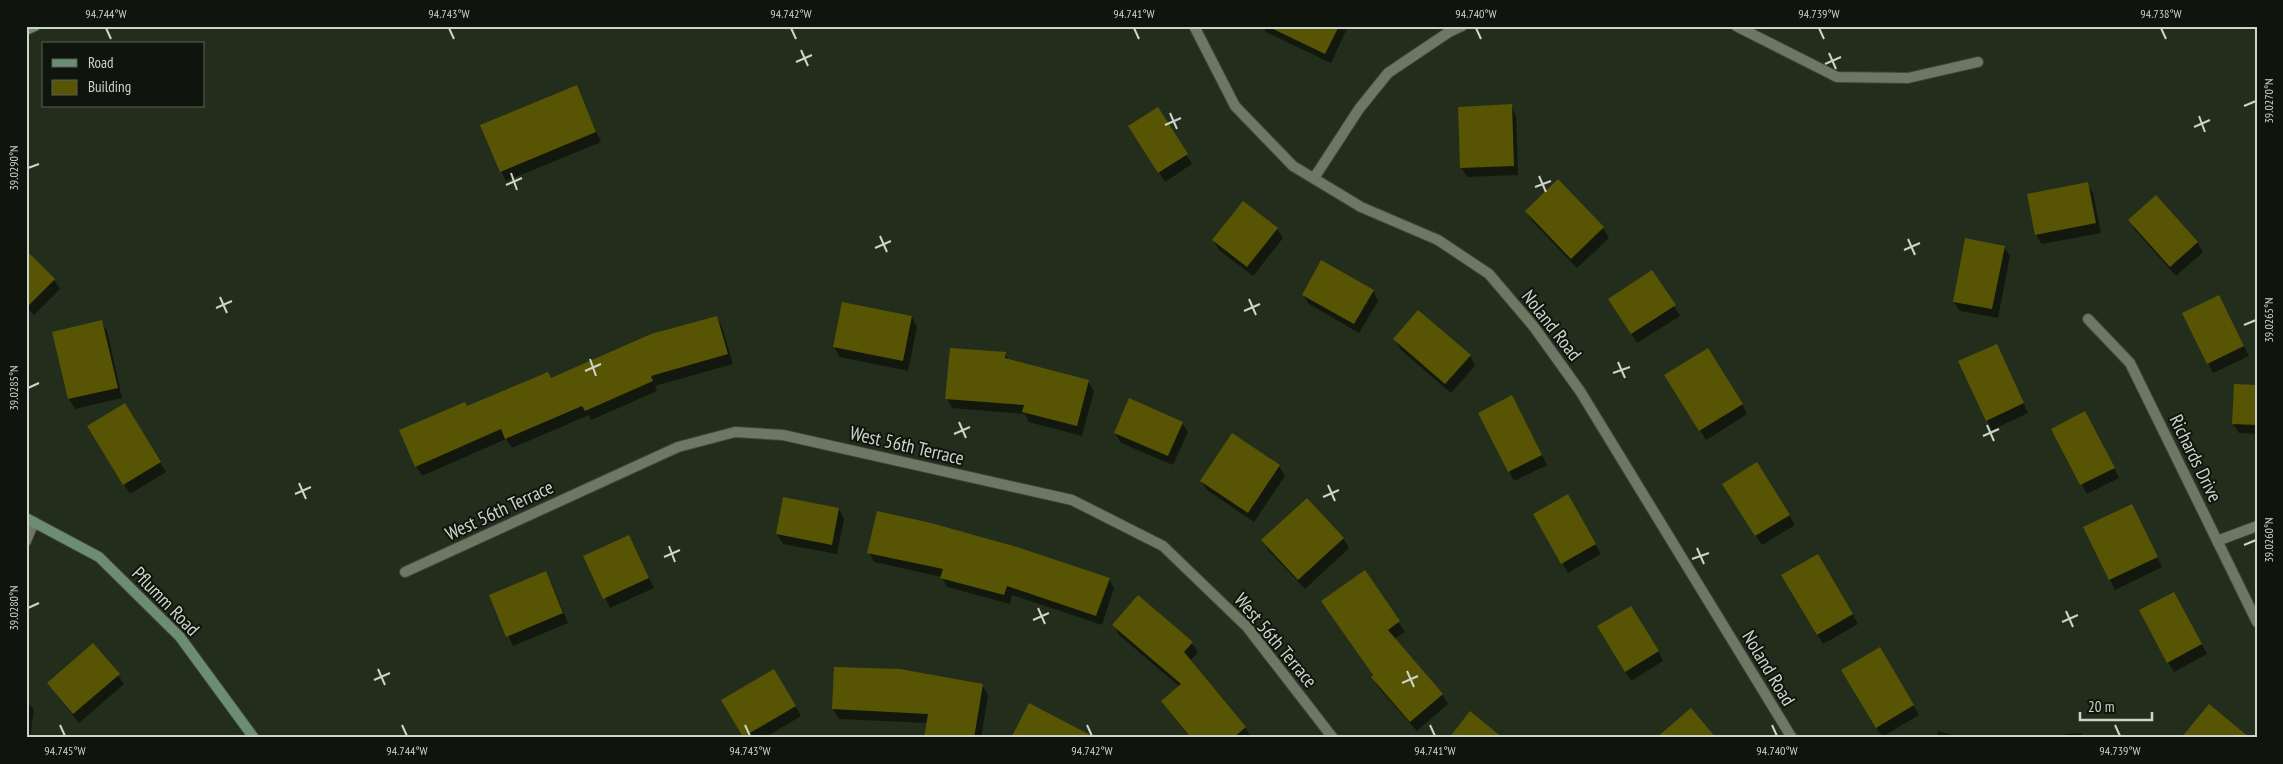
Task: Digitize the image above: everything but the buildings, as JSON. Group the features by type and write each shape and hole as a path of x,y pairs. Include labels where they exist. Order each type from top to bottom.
{"main road":[{"path":"26,30 35,26"},
{"name":"Pflumm Road","path":"30,520 99,558 180,638 254,738"}],"street":[{"name":"Noland Road","path":"1194,26 1235,106 1293,166 1361,207 1438,240 1489,274 1515,304 1580,391 1792,738"},
{"path":"1314,178 1359,109 1388,73 1449,32 1462,26"},
{"path":"1736,26 1837,77 1908,78 1978,62"},
{"name":"Richards Drive","path":"2088,320 2130,363 2257,622"},
{"name":"West 56th Terrace","path":"405,572 678,447 735,432 783,435 1072,500 1164,546 1247,627 1332,737"},
{"path":"26,541 30,520"},
{"path":"2217,541 2257,526"}]}
